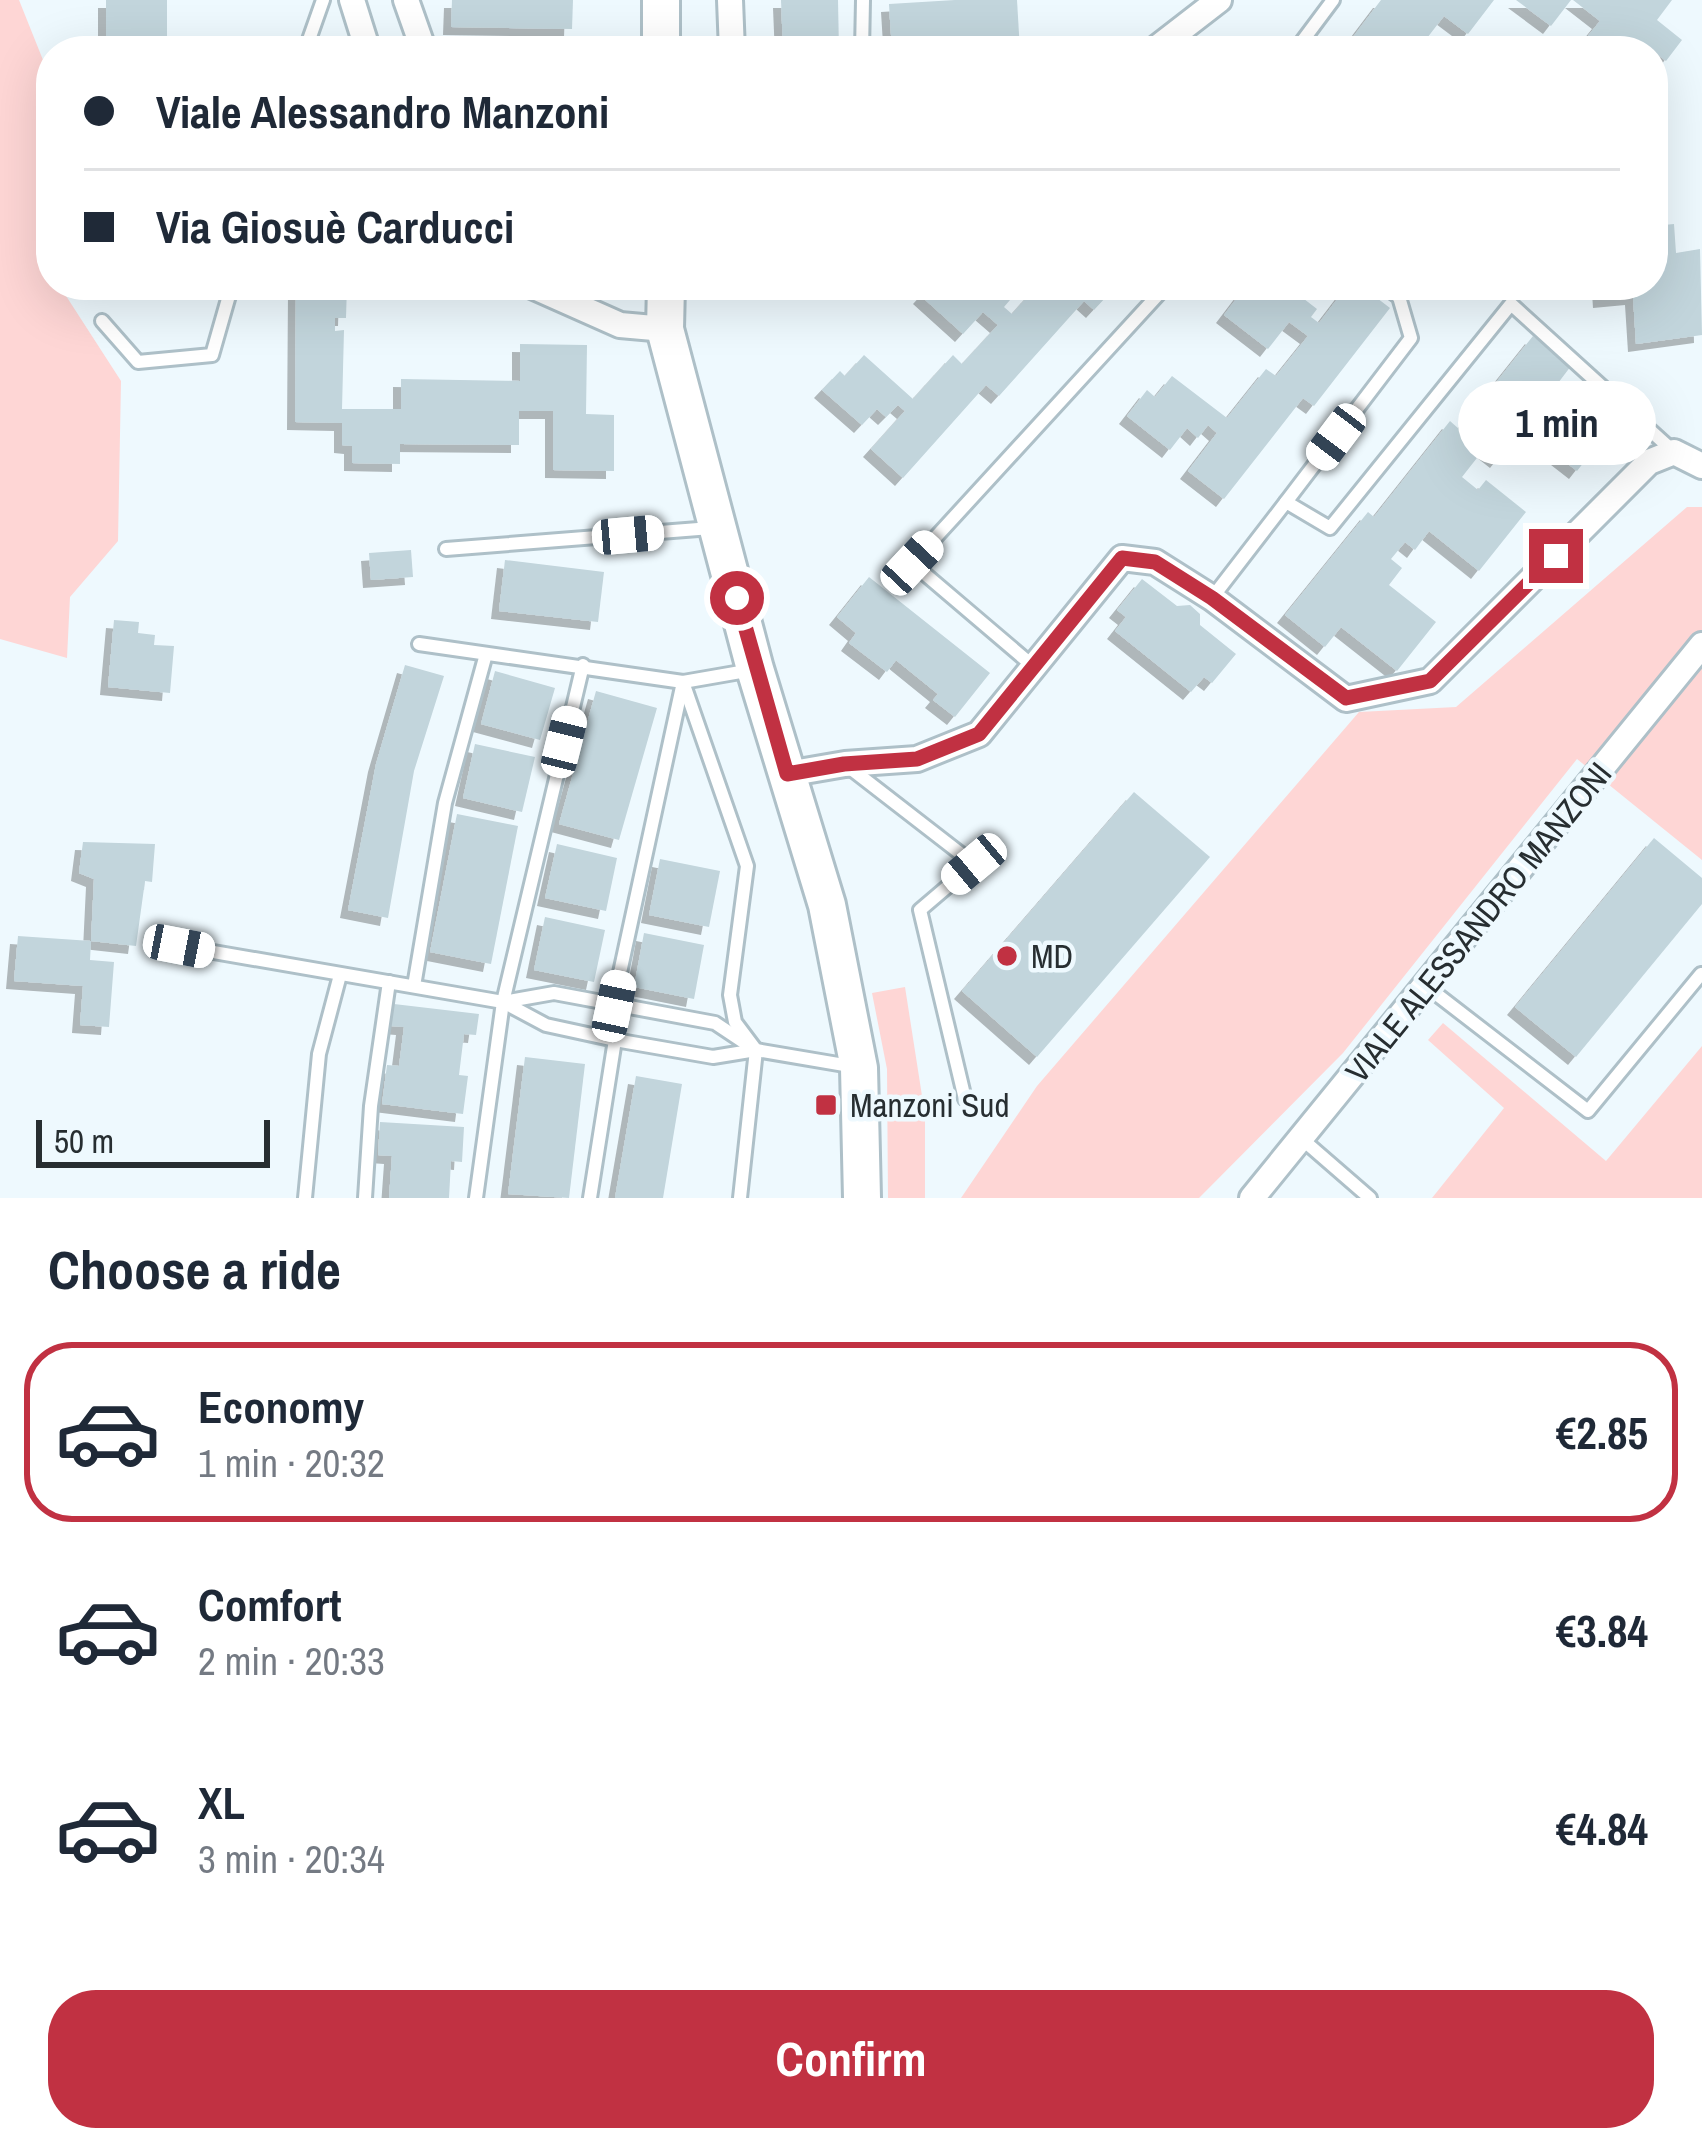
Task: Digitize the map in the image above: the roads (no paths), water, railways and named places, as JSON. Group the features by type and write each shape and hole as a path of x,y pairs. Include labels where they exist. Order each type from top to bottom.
{"street":[{"path":"352,0 363,36"},
{"path":"406,0 419,36"},
{"path":"661,0 662,36"},
{"path":"730,0 731,36"},
{"path":"1172,36 1219,0"},
{"path":"563,300 620,326 665,329"},
{"path":"666,300 665,329 755,669 827,905 860,1068 862,1198"},
{"path":"787,774 917,759 979,734 1122,558 1155,562 1212,598 1346,698 1430,681 1649,462 1674,452 1702,466"},
{"name":"VIALE ALESSANDRO MANZONI","path":"1252,1198 1697,655"}],"lane":[{"path":"310,36 323,0"},
{"path":"862,0 862,36"},
{"path":"1306,36 1333,0"},
{"path":"102,322 138,362 212,355 228,300"},
{"path":"1033,666 912,563 1153,300"},
{"path":"1212,598 1411,338 1400,300"},
{"path":"1286,502 1330,528 1511,304 1674,452"},
{"path":"446,549 718,528"},
{"path":"419,644 683,682 755,669"},
{"path":"414,986 445,803 486,654"},
{"path":"476,1198 503,1003 583,665"},
{"path":"614,1006 683,682"},
{"path":"683,682 747,866 730,995 735,1022 756,1050 740,1198"},
{"path":"844,764 974,864 920,910 964,1099"},
{"path":"179,946 503,1003 546,1025 614,1040 713,1057 756,1050 860,1068"},
{"path":"1426,986 1588,1111 1701,974"},
{"path":"305,1198 319,1054 340,975"},
{"path":"364,1198 370,1106 389,982"},
{"path":"503,1003 554,993 715,1023 756,1050"},
{"path":"590,1198 614,1040"},
{"path":"1302,1139 1370,1198"}],"place":[{"name":"MD","path":"1007,956"},
{"name":"Manzoni Sud","path":"826,1105"}]}
